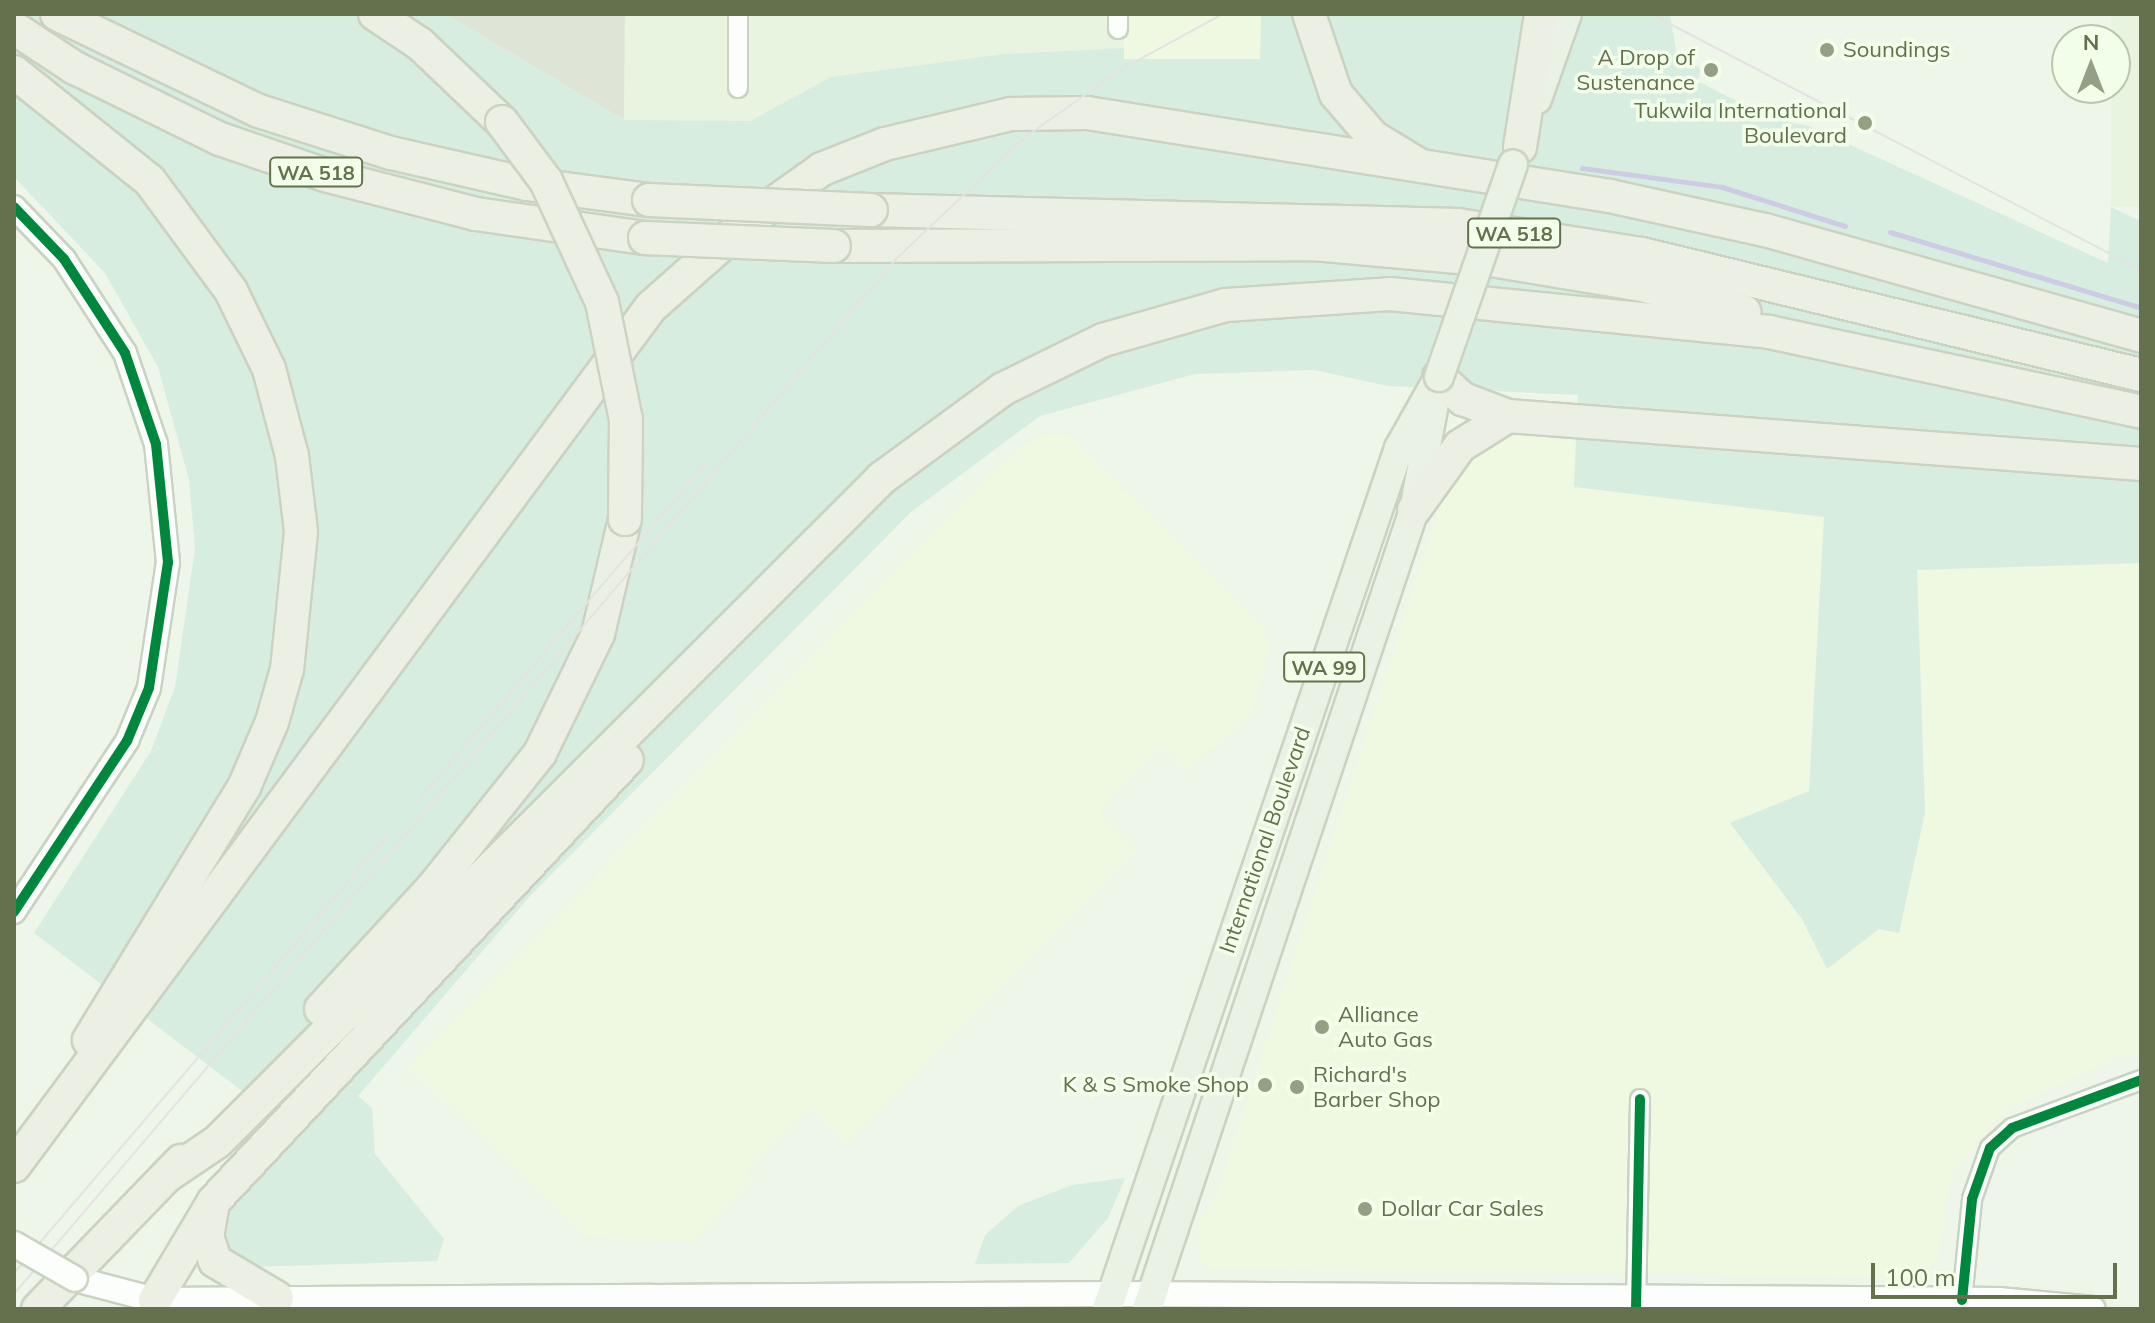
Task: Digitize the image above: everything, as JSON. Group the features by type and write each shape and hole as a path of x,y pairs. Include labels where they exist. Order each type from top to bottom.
{"highway":[{"name":"WA 518","path":"57,14 259,111 376,148 527,184 649,200 871,210 1458,225 1642,254 2141,375"},
{"path":"38,1309 168,1175 434,886 540,753 598,634 625,519 626,420 602,302 546,181 502,122 420,44 375,14"},
{"path":"1309,14 1316,51 1351,116 1397,153 1433,171"},
{"path":"1316,14 1316,51"},
{"path":"1520,147 1541,14"},
{"name":"WA 518","path":"14,28 75,68 220,139 325,175 476,214 645,238 834,246 1314,244 1491,260 1642,285 1846,345 2141,412"},
{"path":"14,72 150,181 231,291 269,369 292,456 301,532 287,669 244,787 22,1154"},
{"path":"22,1154 651,307 692,265 797,187 885,144 1011,114 1087,113 1433,171 1610,196 1765,230 2141,336"},
{"path":"168,1175 217,1142 825,534 915,450 1003,389 1103,340 1226,305 1390,294 1846,345"},
{"path":"1439,377 1463,399 1508,416 2141,464"},
{"path":"1414,510 1460,446 1508,416"},
{"path":"155,1300 214,1201 771,607 825,534"},
{"path":"214,1201 207,1236 215,1261 277,1298"}],"main road":[{"name":"International Boulevard","path":"1149,1302 1414,510 1439,377 1567,14"},
{"name":"International Boulevard","path":"1110,1301 1399,448 1439,377"},
{"path":"14,1244 95,1289 155,1300 1636,1304 1962,1300 2093,1309"}],"street":[{"path":"738,14 738,88"},
{"path":"14,207 64,259 125,353 156,444 168,562 149,688 127,741 14,912"},
{"path":"1962,1300 1972,1199 1990,1148 2012,1128 2141,1080"},
{"path":"1636,1304 1640,1099"}],"shaded area":[{"path":"14,14 445,14 624,120 750,121 831,77 1004,54 1124,48 1124,59 1260,59 1261,14 1670,14 1677,56 1702,69 1697,81 1772,119 1809,126 2108,263 2111,207 2141,221 2141,563 1917,570 1925,813 1899,933 1879,929 1827,969 1802,919 1730,823 1809,791 1824,517 1574,487 1578,395 1388,386 1314,370 1195,374 1040,416 911,512 529,897 358,1096 372,1108 375,1154 444,1239 437,1261 253,1267 237,1261 225,1244 223,1218 299,1134 34,933 151,751 175,687 195,548 189,480 158,367 105,273 14,177"},
{"path":"445,14 625,14 624,120"},
{"path":"625,14 1124,14 1124,48 1004,54 831,77 750,121 624,120"},
{"path":"1124,14 1261,14 1261,59 1124,59"},
{"path":"2111,14 2141,14 2141,207 2111,207 2111,104 2131,104 2131,24 2111,24"},
{"path":"1068,435 1264,629 1270,649 1252,714 1186,771 1162,746 1099,811 1137,849 847,1144 811,1108 746,1172 754,1178 693,1243 588,1237 408,1067 1001,463 1039,436"},
{"path":"1510,435 1827,462 1802,919 1899,932 1925,813 1917,570 2141,563 2141,1054 2120,1057 2005,1110 1951,1174 1938,1258 1923,1277 1211,1269 1199,1260 1199,1220 1215,1199 1449,478 1474,452"},
{"path":"1125,1178 1108,1218 1069,1263 975,1264 985,1235 1018,1206 1072,1185"}],"waterway":[{"path":"1582,168 1722,187 1845,226"},
{"path":"1890,232 2141,308"}],"tram line":[{"path":"14,1294 896,259 1025,137 1122,69 1223,14"},
{"path":"1651,14 2141,270"},
{"path":"422,796 708,461"},
{"path":"14,1273 388,835"}],"cycle path":[{"path":"14,207 64,259 125,353 156,444 168,562 149,688 127,741 14,912"},
{"path":"1962,1300 1972,1199 1990,1148 2012,1128 2141,1080"},
{"path":"1636,1309 1640,1099"}],"place":[{"name":"Soundings","path":"1827,50"},
{"name":"A Drop of Sustenance","path":"1711,70"},
{"name":"Tukwila International Boulevard","path":"1865,123"},
{"name":"Alliance Auto Gas","path":"1322,1027"},
{"name":"K & S Smoke Shop","path":"1265,1085"},
{"name":"Richard's Barber Shop","path":"1297,1087"},
{"name":"Dollar Car Sales","path":"1365,1209"}]}
